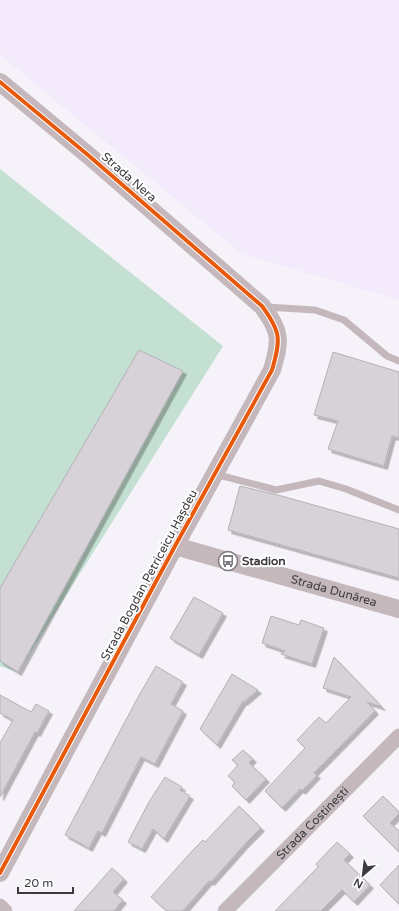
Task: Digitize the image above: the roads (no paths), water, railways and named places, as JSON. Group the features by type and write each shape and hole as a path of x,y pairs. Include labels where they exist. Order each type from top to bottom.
{"street":[{"name":"Strada Nera","path":"0,82 88,155 243,289"},
{"name":"Strada Bogdan Petriceicu Hașdeu","path":"0,873 175,546 272,370 278,349 277,332 262,306 243,289"},
{"name":"Strada Dunărea","path":"175,546 399,609"},
{"name":"Strada Costinești","path":"226,911 399,736"},
{"path":"0,906 5,911"}],"lane":[{"path":"262,306 315,310 344,320 387,356 399,361"},
{"path":"215,474 276,490 319,481 346,489 399,510"}],"place":[{"name":"Stadion","path":"228,561"}]}
